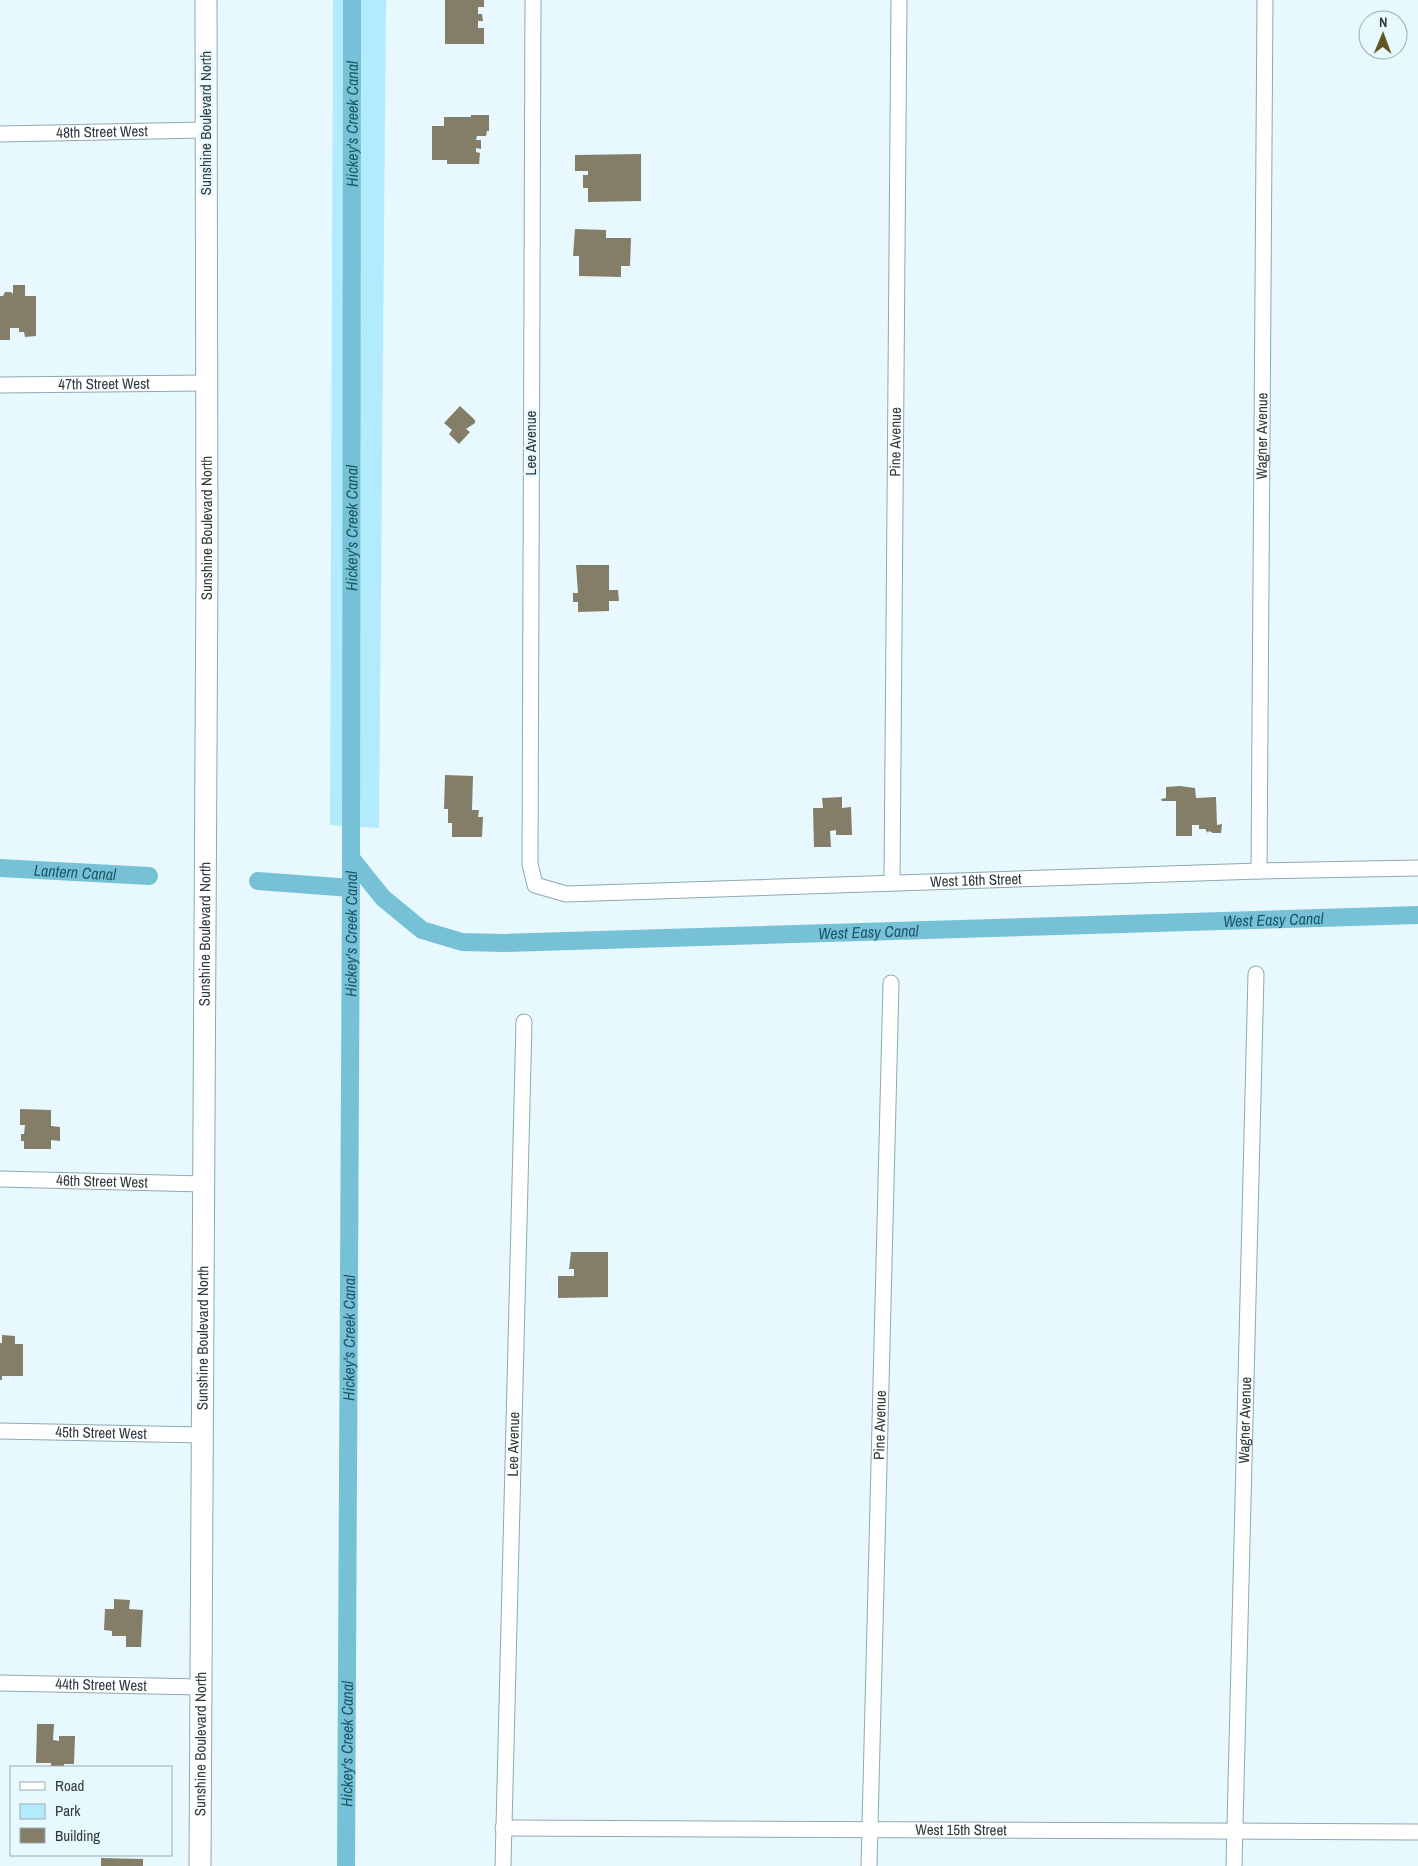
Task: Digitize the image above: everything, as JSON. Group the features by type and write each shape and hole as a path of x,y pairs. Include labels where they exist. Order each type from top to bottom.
{"street":[{"name":"Sunshine Boulevard North","path":"200,1866 204,1184 206,0"},
{"name":"Lee Avenue","path":"532,0 530,864 535,885"},
{"name":"Pine Avenue","path":"892,883 898,0"},
{"name":"Wagner Avenue","path":"1259,871 1265,0"},
{"name":"48th Street West","path":"0,134 206,130"},
{"name":"47th Street West","path":"0,385 206,384"},
{"name":"West 16th Street","path":"535,885 566,894 1259,871 1418,868"},
{"name":"Wagner Avenue","path":"1234,1866 1256,974"},
{"name":"Pine Avenue","path":"869,1866 891,983"},
{"name":"Lee Avenue","path":"503,1866 524,1022"},
{"name":"46th Street West","path":"0,1179 204,1184"},
{"name":"45th Street West","path":"0,1431 203,1435"},
{"name":"44th Street West","path":"0,1684 202,1687"},
{"name":"West 15th Street","path":"504,1828 1418,1832"}],"green space":[{"path":"333,0 386,0 379,828 330,825"}],"building":[{"path":"445,0 484,0 484,7 478,7 478,14 482,14 483,21 478,21 478,28 484,28 484,44 445,44"},
{"path":"471,115 489,115 489,131 487,131 486,136 477,136 476,140 481,140 481,149 476,148 476,152 480,153 479,164 447,164 447,160 432,160 432,126 444,126 444,117 471,117"},
{"path":"641,154 641,201 588,202 588,188 583,188 583,175 588,175 588,171 575,171 575,155"},
{"path":"575,229 606,230 606,238 631,238 630,266 621,266 621,277 579,276 579,256 573,256"},
{"path":"13,285 25,285 25,296 36,296 36,336 25,337 24,332 19,332 19,328 10,328 10,340 0,340 0,296 3,296 5,292 13,294"},
{"path":"460,406 475,420 475,423 466,429 470,432 459,444 449,434 452,430 444,423"},
{"path":"576,565 609,565 609,590 618,590 619,601 609,601 609,611 578,612 578,602 573,602 573,593 578,593"},
{"path":"445,775 473,776 472,810 479,810 478,817 483,817 482,837 452,837 452,823 448,823 448,809 444,809"},
{"path":"1166,787 1195,788 1196,798 1216,797 1217,825 1222,824 1221,833 1209,831 1208,833 1205,829 1199,829 1199,825 1192,825 1192,836 1176,836 1176,801 1162,801 1161,799 1166,798"},
{"path":"842,797 842,808 851,807 852,835 836,835 836,830 830,831 831,847 814,847 813,808 823,808 822,798"},
{"path":"20,1109 51,1110 51,1126 60,1127 60,1141 51,1140 51,1149 24,1149 24,1141 21,1141 21,1134 24,1134 25,1125 20,1125"},
{"path":"571,1252 608,1252 608,1297 558,1298 558,1276 574,1276 574,1269 569,1269"},
{"path":"2,1335 15,1336 15,1344 23,1344 23,1376 2,1376 2,1380 0,1380 0,1343 2,1343"},
{"path":"114,1599 130,1600 129,1609 143,1610 141,1647 126,1647 126,1636 112,1636 112,1631 104,1630 105,1609 114,1609"},
{"path":"37,1724 54,1724 53,1740 59,1741 59,1736 75,1736 74,1764 51,1766 51,1763 36,1763"},
{"path":"101,1858 143,1859 143,1866 101,1866"}],"waterway":[{"name":"Hickey's Creek Canal","path":"346,1866 351,888 352,0"},
{"name":"West Easy Canal","path":"351,858 383,898 422,930 462,942 504,943 1418,915"},
{"name":"Lantern Canal","path":"0,868 149,876"},
{"name":"Lantern Canal","path":"258,881 351,888"}]}
